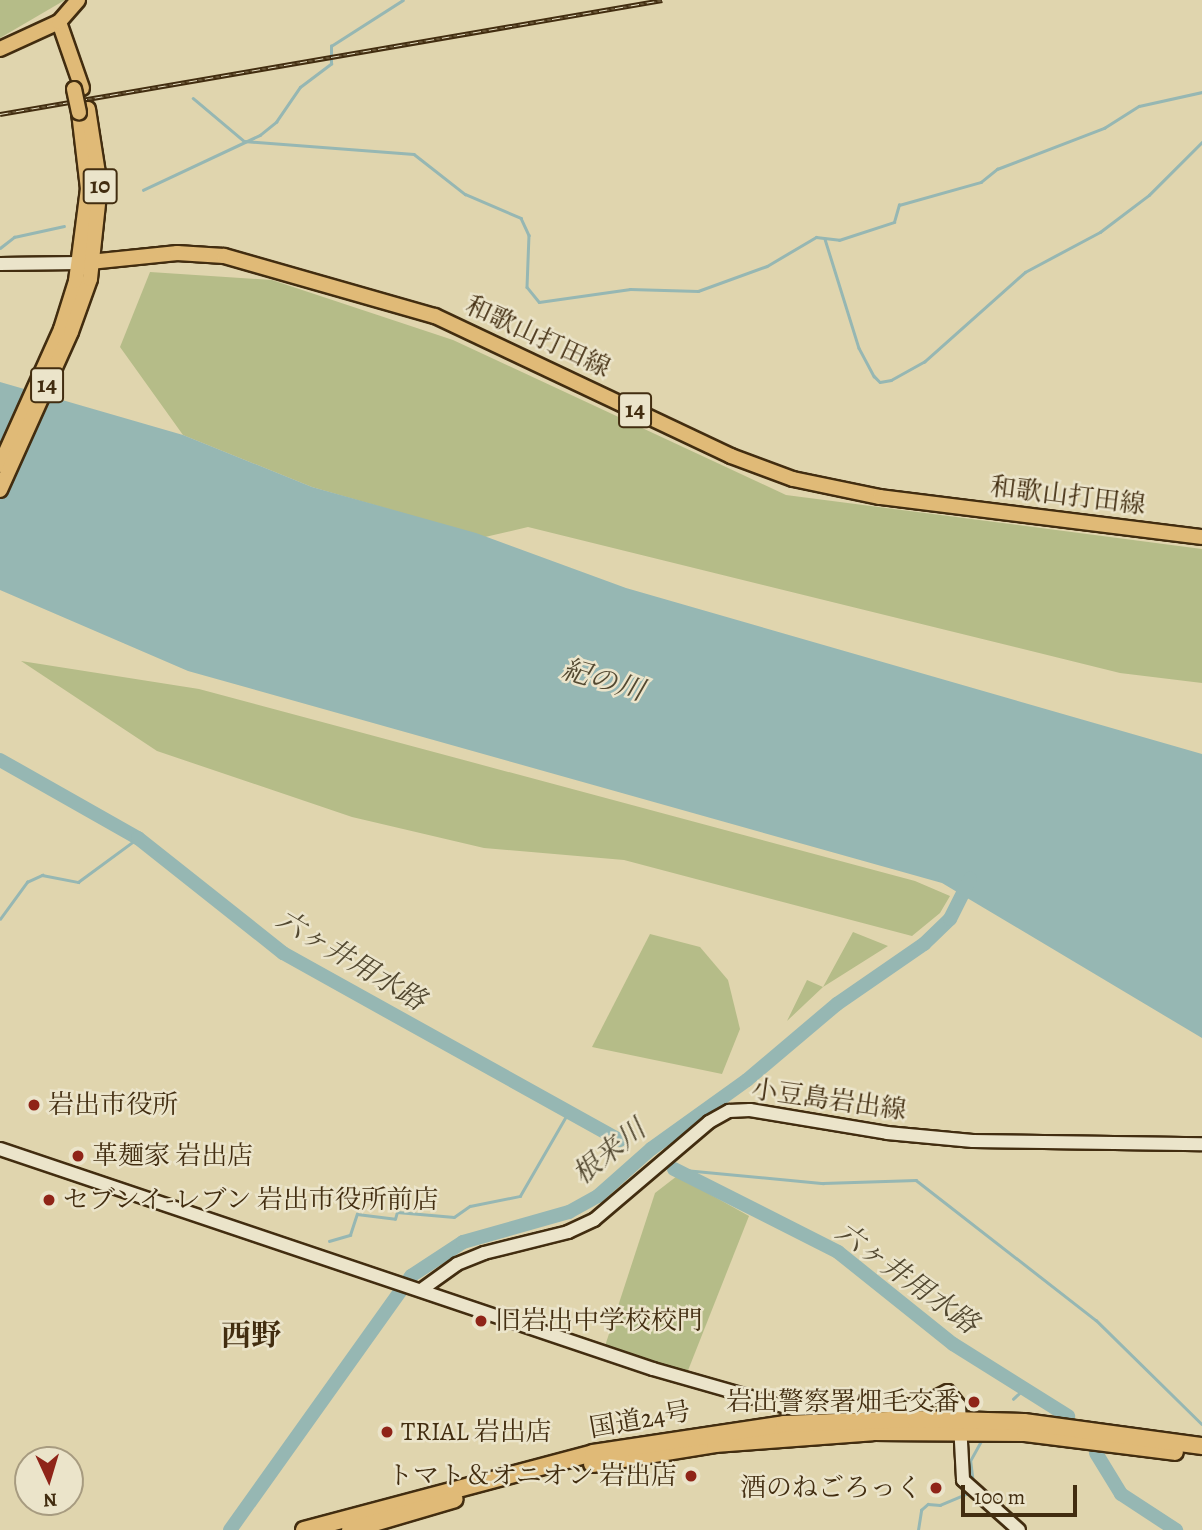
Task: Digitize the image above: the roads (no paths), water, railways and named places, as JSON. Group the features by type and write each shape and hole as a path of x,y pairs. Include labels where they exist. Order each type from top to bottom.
{"highway":[{"name":"国道24号","path":"304,1530 485,1480 661,1440 784,1424 1062,1425 1202,1446"},
{"name":"国道24号","path":"349,1530 485,1490 666,1451 785,1437 959,1426 1202,1456"}],"main road":[{"path":"0,49 59,22 78,0"},
{"name":"10","path":"59,22 84,111 88,189 86,263"},
{"name":"和歌山打田線","path":"86,263 202,253 356,290 487,337 731,456 819,486 1202,537"},
{"path":"0,264 86,263"},
{"name":"14","path":"0,490 71,332 86,263"},
{"name":"14","path":"0,464 83,280"},
{"name":"小豆島岩出線","path":"417,1289 457,1264 484,1253 568,1231 594,1220 709,1122 729,1111 750,1110 887,1133 973,1141 1202,1144"},
{"path":"0,1149 653,1369 793,1409 920,1405 948,1391 956,1396 964,1480 972,1493 1019,1530"}],"water":[{"name":"紀の川","path":"0,382 183,435 312,487 476,533 626,588 1202,754 1202,1038 942,883 188,671 0,590"}],"waterway":[{"path":"143,190 260,135 276,122 300,87 331,64 331,46 403,0"},
{"path":"193,98 244,141 414,154 465,194 521,218 529,235 527,287 539,302 630,289 698,291 767,266 816,237 839,240 894,222 899,205 981,182 997,169 1104,128 1139,106 1202,92"},
{"path":"825,239 859,348 874,376 880,382 891,380 924,362 1025,272 1100,232 1149,195 1202,142"},
{"path":"0,248 14,237 64,226"},
{"name":"六ヶ井用水路","path":"0,760 138,838 283,953 619,1140"},
{"path":"0,919 27,882 42,875 78,882 138,838"},
{"name":"根来川","path":"230,1530 411,1276 463,1242 569,1212 598,1196 651,1149 747,1080 837,1004 924,944 950,919 970,879"},
{"path":"329,1241 350,1235 357,1214 395,1219 397,1212 454,1217 470,1206 520,1196 569,1111"},
{"path":"674,1169 823,1183 916,1180 1096,1320 1202,1424"},
{"name":"六ヶ井用水路","path":"674,1169 838,1252 953,1344 1068,1416"},
{"path":"1013,1399 1026,1387"},
{"path":"973,1484 970,1461 980,1443"},
{"name":"六ヶ井用水路","path":"1096,1453 1121,1494 1176,1530"},
{"path":"918,1530 921,1510 928,1504 940,1505 966,1494"}],"railway":[{"path":"0,114 662,0"}],"place":[{"name":"岩出市役所","path":"34,1105"},
{"name":"革麺家 岩出店","path":"78,1156"},
{"name":"セブンイ-レブン 岩出市役所前店","path":"49,1200"},
{"name":"旧岩出中学校校門","path":"481,1321"},
{"name":"岩出警察署畑毛交番","path":"974,1402"},
{"name":"TRIAL 岩出店","path":"387,1432"},
{"name":"トマト＆オニオン 岩出店","path":"691,1476"},
{"name":"酒のねごろっく","path":"936,1488"}],"district":[{"name":"西野","path":"251,1335"}]}
